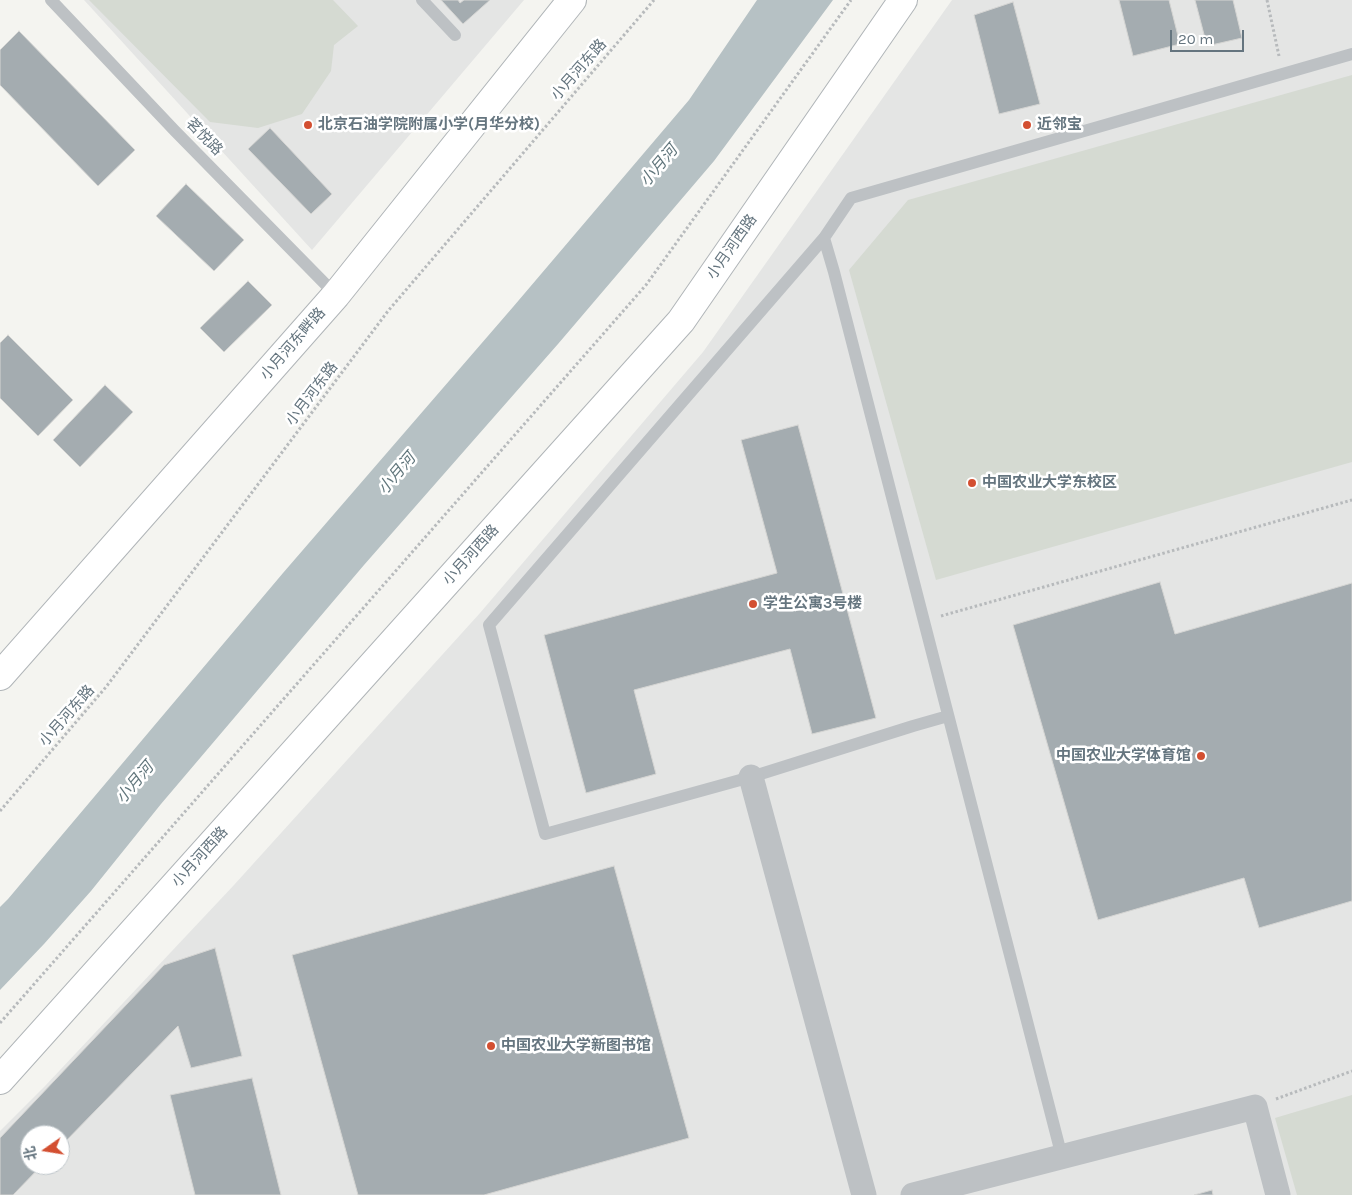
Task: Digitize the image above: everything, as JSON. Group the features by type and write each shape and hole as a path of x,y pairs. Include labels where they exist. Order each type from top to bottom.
{"street":[{"name":"小月河东畔路","path":"0,676 336,296 572,0"},
{"name":"小月河西路","path":"0,1080 681,321 903,0"},
{"path":"751,777 864,1195"},
{"path":"913,1195 1254,1107 1278,1195"}],"lane":[{"name":"茗悦路","path":"51,0 175,131 336,296"},
{"path":"422,0 455,35"},
{"path":"948,716 751,777 545,834 489,625 824,238 851,198 1352,54"},
{"path":"824,238 1062,1157"}],"path":[{"name":"小月河东路","path":"0,811 106,687 388,310 654,0"},
{"path":"0,1022 646,285 851,0"},
{"path":"1267,0 1283,74"},
{"path":"924,620 1352,500"},
{"path":"1254,1107 1352,1071"}],"shaded area":[{"name":"北京石油学院附属小学(月华分校)","path":"84,0 524,0 312,250"},
{"path":"89,0 333,0 358,26 334,45 331,71 302,114 258,128 210,122"},
{"name":"中国农业大学东校区","path":"952,0 1352,0 1352,1195 0,1195 0,1131 45,1086 234,885 480,613 703,352"},
{"path":"1352,75 1352,462 936,580 849,270 908,200"},
{"path":"1352,1095 1352,1195 1297,1195 1275,1118"}],"water":[{"name":"小月河","path":"757,0 833,0 714,161 558,344 364,565 161,804 91,891 0,990 0,907 283,573 689,100"}],"building":[{"path":"441,0 458,0 460,3 464,0 490,0 463,24"},
{"path":"1119,0 1169,0 1180,44 1133,56"},
{"path":"1195,0 1233,0 1242,38 1207,46"},
{"path":"1013,2 1040,104 999,114 974,15"},
{"path":"19,31 135,150 98,186 0,85 0,50"},
{"path":"270,128 332,194 311,214 248,149"},
{"path":"186,184 244,240 214,271 156,216"},
{"path":"248,281 272,305 224,352 200,328"},
{"path":"8,335 73,400 38,436 0,398 0,343"},
{"path":"105,385 133,412 80,467 53,440"},
{"name":"学生公寓3号楼","path":"798,425 876,718 812,734 790,649 634,690 656,774 586,793 544,635 777,573 741,440"},
{"name":"中国农业大学体育馆","path":"1160,582 1175,634 1352,583 1352,901 1259,928 1244,878 1098,920 1013,625"},
{"name":"中国农业大学新图书馆","path":"614,866 689,1138 484,1195 358,1195 292,955"},
{"path":"215,948 242,1056 191,1068 178,1026 70,1137 70,1125 20,1125 20,1175 32,1175 13,1195 0,1195 0,1138 164,965"},
{"path":"252,1078 281,1195 195,1195 170,1095"},
{"path":"1212,1190 1213,1195 1194,1195"}],"place":[{"name":"北京石油学院附属小学(月华分校)","path":"308,125"},
{"name":"近邻宝","path":"1027,125"},
{"name":"中国农业大学东校区","path":"972,483"},
{"name":"学生公寓3号楼","path":"753,604"},
{"name":"中国农业大学体育馆","path":"1201,756"},
{"name":"中国农业大学新图书馆","path":"491,1046"}]}
